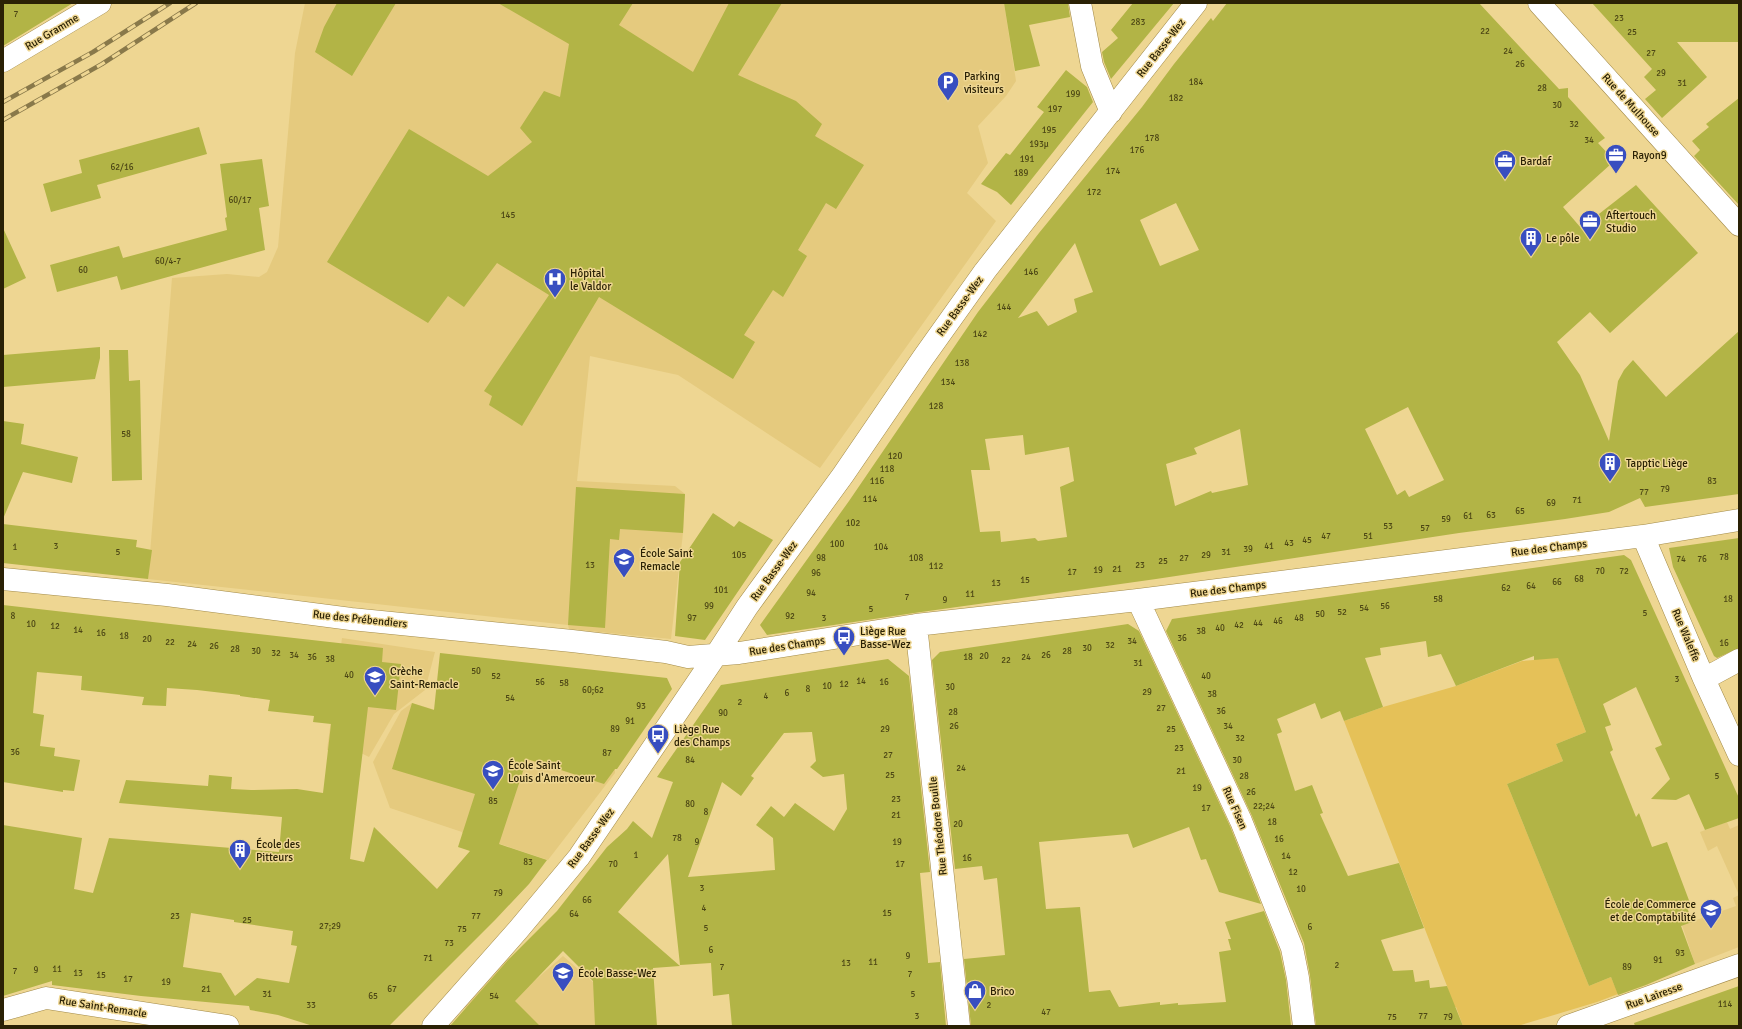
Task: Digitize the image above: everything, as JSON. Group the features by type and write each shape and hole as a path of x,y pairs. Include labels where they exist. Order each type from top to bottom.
{"street":[{"name":"Rue Gramme","path":"3,62 100,3"},
{"path":"1080,3 1092,66 1111,112"},
{"name":"Rue Basse-Wez","path":"433,1026 518,930 579,857 747,607 843,475 985,271 1196,3"},
{"name":"Rue de Mulhouse","path":"1539,3 1739,224"},
{"name":"Rue des Champs","path":"716,655 738,654 916,625 1138,600 1643,536 1739,520"},
{"name":"Rue Waleffe","path":"1643,536 1704,679 1734,731 1739,755"},
{"name":"Rue des Prébendiers","path":"3,579 167,595 351,619 580,642 666,652 688,657 716,655"},
{"name":"Rue Fisen","path":"1138,600 1241,821 1292,948 1298,978 1304,1026"},
{"name":"Rue Théodore Bouille","path":"916,625 959,1026"},
{"path":"1704,679 1739,660"},
{"name":"Rue Lairesse","path":"1568,1026 1739,965"},
{"name":"Rue Saint-Remacle","path":"3,1010 46,998 228,1026"}],"shaded area":[{"name":"Hôpital le Valdor","path":"305,3 1004,3 1016,81 1006,96 978,126 988,163 967,193 996,221 820,468 678,375 590,356 577,481 675,486 685,494 683,533 671,639 569,629 568,625 148,579 172,278 227,274 259,277 267,272 278,247 295,53"},
{"name":"Crèche Saint-Remacle","path":"342,638 435,652 425,690 394,714 369,757 363,754 327,750"},
{"path":"1556,652 1586,732 1556,744 1563,761 1507,784 1589,986 1611,977 1618,994 1597,1002 1521,1025 1463,1026 1456,1007 1453,1007 1447,986 1344,721 1383,707 1456,686 1522,661 1534,660"},
{"name":"École Saint Louis d'Amercoeur","path":"412,703 499,729 594,761 615,769 615,773 548,860 462,833 390,808 373,762 401,711"},
{"path":"1727,822 1730,829 1739,825 1739,895 1717,846 1708,851 1700,832"},
{"name":"École de Commerce et de Comptabilité","path":"1739,895 1739,947 1695,964 1682,925 1736,906 1733,898"},
{"name":"École Basse-Wez","path":"508,956 533,982 563,956 593,982 613,1026 485,1026 463,1005"}],"building":[{"path":"3,3 73,3 3,46"},
{"path":"337,3 396,3 352,76 315,52 324,27"},
{"path":"498,3 633,3 619,25 693,72 729,3 782,3 738,75 796,101 822,124 815,136 864,165 836,209 826,203 798,250 807,256 783,297 773,290 744,335 755,342 733,379 599,297 522,426 489,405 492,396 484,391 549,295 497,263 464,307 448,296 428,323 327,262 409,129 488,176 532,142 520,128 544,91 560,97 569,44"},
{"path":"1004,3 1068,3 1070,17 1029,25 1040,66 1015,71"},
{"path":"1133,3 1174,3 1111,79 1104,62 1102,52 1118,38 1111,30"},
{"path":"1227,3 1479,3 1559,89 1568,88 1568,97 1605,138 1598,143 1611,157 1611,164 1563,207 1581,228 1636,185 1698,253 1610,333 1590,312 1557,342 1580,375 1609,441 1618,381 1624,370 1633,360 1666,397 1739,331 1739,494 1645,507 1640,498 1609,512 1565,519 1459,533 1156,579 767,635 760,625 849,501 978,312 1039,233 1142,107 1211,18 1213,21","holes":["1176,203 1199,250 1160,266 1140,220","1075,243 1093,292 1074,299 1077,312 1048,326 1037,311 1018,318","1408,407 1444,480 1409,497 1405,490 1397,495 1365,429","1240,429 1248,485 1212,493 1211,491 1175,506 1166,464 1197,454 1194,448","1023,435 1025,455 1069,447 1074,481 1060,487 1067,537 1038,541 1035,538 1001,542 1000,531 980,532 971,470 990,470 985,439"]},
{"path":"1592,3 1739,3 1739,42 1677,42 1707,77 1662,118 1645,99 1656,90 1644,77 1652,69"},
{"path":"1066,70 1087,87 1093,102 1011,205 997,192 981,184 1006,153 1010,155 1044,112 1037,107"},
{"path":"1739,98 1739,205 1694,156 1700,150 1692,141 1709,127 1706,124"},
{"path":"199,127 207,154 97,185 101,198 51,212 43,184 82,173 79,160"},
{"path":"262,159 269,206 259,208 265,250 121,290 117,276 57,292 50,265 119,246 123,258 227,230 225,218 227,217 220,164"},
{"path":"3,228 26,278 3,289"},
{"path":"100,347 100,358 95,379 3,387 3,355"},
{"path":"109,350 128,350 129,381 140,380 142,480 112,481"},
{"path":"3,421 24,424 21,444 78,457 72,483 23,472 3,519"},
{"path":"576,487 685,494 683,533 620,529 619,540 610,539 605,628 568,625"},
{"path":"713,513 734,527 739,521 773,540 705,640 675,636 680,562"},
{"path":"3,524 137,540 136,547 152,550 148,579 3,563"},
{"path":"1739,538 1739,648 1717,658 1714,656 1673,567 1669,548"},
{"path":"1624,555 1631,560 1739,798 1739,818 1705,830 1689,794 1676,800 1651,799 1670,779 1655,748 1662,745 1636,687 1603,704 1611,725 1605,727 1613,750 1610,752 1636,817 1639,813 1652,847 1667,842 1690,903 1686,904 1692,922 1681,926 1695,964 1618,995 1611,977 1589,986 1507,784 1563,761 1556,744 1586,732 1558,658 1534,660 1534,656 1456,686 1441,654 1428,657 1426,641 1380,648 1381,655 1365,658 1383,707 1344,721 1340,711 1321,719 1315,703 1277,719 1282,732 1277,734 1295,791 1312,785 1323,813 1320,814 1348,876 1399,863 1424,928 1381,940 1393,971 1413,970 1415,982 1429,980 1430,988 1447,986 1463,1026 1316,1026 1310,976 1304,943 1252,816 1166,631 1172,619"},
{"path":"3,605 383,648 382,662 401,664 396,710 368,707 350,859 364,862 374,827 437,889 470,851 458,847 475,794 392,769 412,703 434,710 440,653 667,678 672,689 617,769 615,769 604,784 527,759 499,844 547,860 529,884 495,920 389,1026 313,1026 278,1015 250,1010 249,1006 141,996 52,985 52,981 3,996 3,825 82,838 74,889 93,893 109,838 279,852 282,817 119,803 126,780 208,786 209,775 232,777 231,789 297,789 323,793 331,724 313,722 314,716 268,711 270,700 197,690 167,688 166,706 142,705 144,697 81,690 82,676 37,672 33,713 44,715 40,746 55,748 54,756 80,760 74,791 63,790 63,792 3,782","holes":["191,913 234,920 234,922 293,931 291,945 297,946 289,983 257,978 235,996 221,973 183,967"]},
{"path":"1128,624 1139,631 1230,826 1261,904 1219,892 1206,859 1201,860 1189,827 1133,848 1128,834 1039,842 1046,909 1080,907 1089,992 1110,990 1119,1007 1160,1002 1160,1005 1178,1003 1178,1005 1226,1002 1219,952 1231,950 1228,939 1231,939 1225,922 1264,911 1280,952 1286,980 1291,1026 971,1026 964,959 1005,955 997,878 984,880 982,866 955,869 932,660 940,652"},
{"path":"888,659 909,676 930,872 920,873 928,963 940,962 946,1026 732,1026 729,994 713,996 711,963 680,965 668,854 618,912 680,966 653,968 657,1026 595,1026 593,981 563,951 515,1001 540,1026 450,1026 508,960 557,911 607,847 627,829 633,821 652,838 673,782 657,777 721,685","holes":["812,732 816,761 810,767 823,777 844,774 847,809 834,831 795,803 784,817 771,806 756,825 773,838 775,870 688,877 722,782 741,796 754,778 751,776 784,733"]},
{"path":"1739,986 1739,1026 1635,1026 1634,1023"}],"railway":[{"path":"3,102 93,52 170,3"},
{"path":"3,120 102,64 196,3"}],"place":[{"name":"Parking visiteurs","path":"948,102"},
{"name":"Rayon9","path":"1616,174"},
{"name":"Bardaf","path":"1505,180"},
{"name":"Aftertouch Studio","path":"1590,240"},
{"name":"Le pôle","path":"1531,258"},
{"name":"Hôpital le Valdor","path":"555,298"},
{"name":"Tapptic Liège","path":"1610,482"},
{"name":"École Saint Remacle","path":"624,578"},
{"name":"Liège Rue Basse-Wez","path":"844,656"},
{"name":"Crèche Saint-Remacle","path":"375,696"},
{"name":"Liège Rue des Champs","path":"658,754"},
{"name":"École Saint Louis d'Amercoeur","path":"493,790"},
{"name":"École des Pitteurs","path":"240,870"},
{"name":"École de Commerce et de Comptabilité","path":"1711,930"},
{"name":"École Basse-Wez","path":"563,992"},
{"name":"Brico","path":"975,1010"}]}
